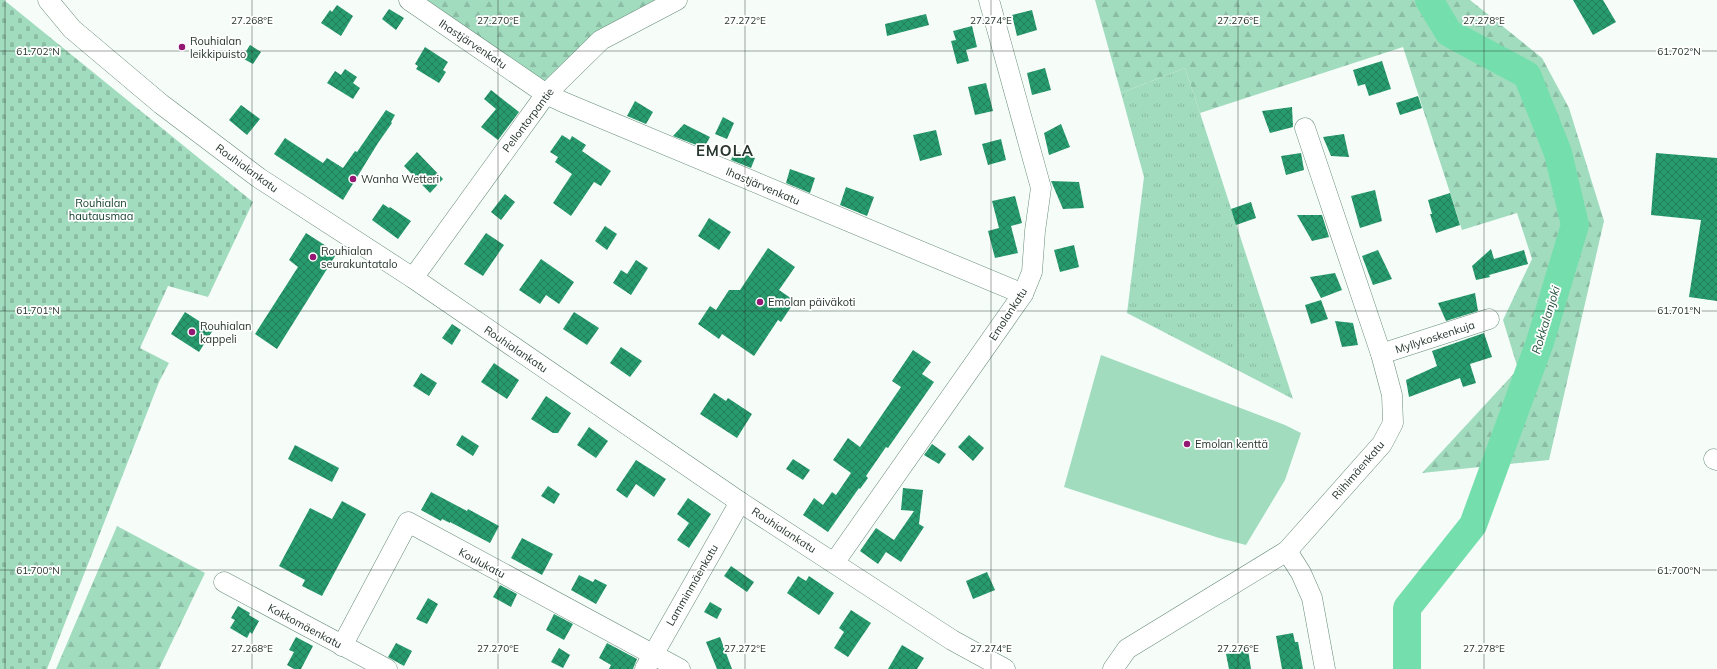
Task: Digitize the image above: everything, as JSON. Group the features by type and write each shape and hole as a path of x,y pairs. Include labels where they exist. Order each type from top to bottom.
{"street":[{"name":"Rouhialankatu","path":"48,0 72,29 167,109 259,178 412,278 740,502 952,640 1005,669"},
{"name":"Ihastjärvenkatu","path":"409,0 546,94 1023,294"},
{"name":"Pellontorpantie","path":"412,278 546,94 601,40 677,0"},
{"name":"Emolankatu","path":"834,563 1023,294 1032,272 1035,231 1041,188 989,0"},
{"name":"Riihimäenkatu","path":"1113,669 1127,649 1287,551 1382,444 1393,422 1392,394 1381,354 1306,128"},
{"name":"Myllykoskenkuja","path":"1381,354 1489,319"},
{"name":"Lamminmäenkatu","path":"649,662 740,502"},
{"name":"Koulukatu","path":"342,646 408,522 649,662 680,669"},
{"path":"1287,551 1301,573 1312,598 1325,669"},
{"name":"Kokkomäenkatu","path":"224,582 387,669"}],"green space":[{"name":"Rouhialan hautausmaa","path":"0,0 4,0 253,202 208,297 168,286 140,348 169,363 159,382 47,669 0,669"},
{"path":"409,0 677,0 601,40 546,94"},
{"path":"1095,0 1470,0 1542,58 1569,108 1604,221 1549,460 1422,473 1518,369 1503,320 1532,259 1517,213 1462,230 1403,47 1200,113 1185,68 1121,93"},
{"path":"1185,68 1293,399 1127,313 1144,177 1121,93"},
{"name":"Emolan kenttä","path":"1101,355 1285,425 1301,433 1285,480 1246,545 1219,538 1064,487"},
{"path":"117,526 205,573 159,669 56,669"}],"building":[{"path":"1573,0 1603,0 1616,22 1593,35"},
{"path":"337,5 353,16 341,36 321,23 330,10 332,12"},
{"path":"389,9 404,18 396,30 382,19"},
{"path":"1032,10 1037,30 1017,36 1012,15"},
{"path":"926,14 929,25 887,36 885,24"},
{"path":"972,26 977,47 966,50 969,61 957,64 951,41 956,40 953,31"},
{"path":"250,45 261,52 253,64 242,58"},
{"path":"425,47 448,62 443,70 446,72 439,83 416,69 418,66 415,64"},
{"path":"1382,61 1391,89 1369,96 1365,84 1358,86 1353,70"},
{"path":"1045,68 1051,90 1032,95 1027,73"},
{"path":"345,69 357,77 353,83 360,88 353,99 327,83 335,71 341,75"},
{"path":"986,83 993,111 975,115 968,87"},
{"path":"491,90 519,112 498,140 481,127 496,109 484,99"},
{"path":"1418,96 1422,108 1400,115 1396,103"},
{"path":"635,101 653,112 646,124 627,116"},
{"path":"241,105 260,119 247,135 229,120"},
{"path":"1292,107 1293,127 1270,133 1262,111"},
{"path":"386,110 395,115 391,122 392,123 343,200 274,154 285,138 323,163 327,158 343,168 355,151 357,152"},
{"path":"723,117 734,123 727,139 715,134"},
{"path":"684,124 710,137 704,148 673,136"},
{"path":"1061,124 1070,147 1049,155 1044,133"},
{"path":"936,130 942,155 920,161 913,135"},
{"path":"1344,134 1349,157 1331,156 1323,137"},
{"path":"562,135 570,140 572,136 586,145 582,151 611,171 601,186 594,182 571,216 553,203 572,174 555,162 558,157 550,152"},
{"path":"1001,139 1006,160 988,165 982,144"},
{"path":"735,151 755,158 751,168 731,160"},
{"path":"417,152 443,179 430,193 404,166"},
{"path":"1301,153 1304,170 1286,175 1281,156"},
{"path":"1656,153 1717,158 1717,301 1689,297 1701,220 1651,215"},
{"path":"790,169 815,178 810,193 786,183"},
{"path":"1051,181 1079,182 1084,208 1063,209"},
{"path":"846,187 874,197 867,216 840,205"},
{"path":"1375,190 1382,221 1360,228 1351,196"},
{"path":"1450,193 1460,225 1436,233 1430,214 1432,214 1428,200"},
{"path":"505,194 515,202 501,220 491,212"},
{"path":"1015,196 1022,223 1011,226 1018,253 995,258 988,231 999,228 992,201"},
{"path":"1251,202 1256,218 1236,225 1231,209"},
{"path":"383,204 411,221 398,239 372,220"},
{"path":"1297,215 1322,215 1329,237 1312,241"},
{"path":"709,218 731,232 719,250 698,236"},
{"path":"605,226 617,234 607,250 595,241"},
{"path":"306,233 337,253 277,349 255,334 298,267 289,260"},
{"path":"486,233 504,245 483,276 464,264"},
{"path":"1074,245 1079,267 1060,272 1054,250"},
{"name":"Emolan päiväkoti","path":"768,248 795,267 779,290 795,301 781,322 778,320 754,356 722,334 719,339 698,324 710,306 716,310 729,290 740,290"},
{"path":"1491,249 1494,259 1524,250 1528,264 1489,275 1490,277 1476,280 1472,266"},
{"path":"1378,250 1392,279 1373,285 1362,256"},
{"path":"541,259 574,282 559,304 546,295 540,304 519,290"},
{"path":"636,260 648,268 631,295 613,283 621,270 627,274"},
{"path":"1335,273 1342,290 1321,298 1310,277"},
{"path":"1475,293 1478,311 1446,321 1438,303"},
{"path":"1321,300 1328,319 1311,324 1305,305"},
{"name":"Rouhialan kappeli","path":"185,312 213,330 199,352 171,334"},
{"path":"574,312 599,328 587,345 563,329"},
{"path":"1335,321 1353,323 1358,345 1342,347"},
{"path":"452,324 461,330 452,345 442,338"},
{"path":"1484,333 1492,357 1470,364 1476,383 1463,387 1460,378 1409,397 1406,380 1437,366 1432,351"},
{"path":"621,347 642,361 630,377 610,363"},
{"path":"913,350 931,362 922,374 934,382 888,448 886,447 866,476 868,478 860,489 859,488 828,532 803,515 814,498 823,505 832,492 836,495 851,473 833,460 848,438 860,447 901,387 892,381"},
{"path":"494,363 519,380 507,399 481,382"},
{"path":"421,373 437,383 429,396 413,386"},
{"path":"714,393 726,401 728,398 752,414 737,438 700,414"},
{"path":"546,396 571,413 558,433 553,433 531,419"},
{"path":"589,427 608,441 596,458 577,445"},
{"path":"462,435 479,446 473,456 456,445"},
{"path":"969,435 984,448 973,461 958,447"},
{"path":"932,444 946,454 939,464 924,455"},
{"path":"295,445 339,468 332,482 288,459"},
{"path":"793,459 810,470 803,480 786,469"},
{"path":"636,460 666,479 654,497 636,484 627,498 616,490"},
{"path":"548,486 560,494 554,504 541,496"},
{"path":"903,488 923,490 919,524 924,527 901,562 886,552 878,564 860,551 876,528 894,540 914,511 901,510"},
{"path":"431,492 467,511 468,509 499,526 490,543 450,522 442,519 441,521 421,510"},
{"path":"688,498 711,514 689,548 677,540 689,523 677,514"},
{"path":"342,501 366,514 322,596 302,586 305,580 279,566 310,508 332,519"},
{"path":"522,538 553,554 542,575 511,558"},
{"path":"731,566 754,582 747,592 724,576"},
{"path":"987,572 995,590 973,599 966,581"},
{"path":"579,575 593,582 595,579 607,585 596,604 571,590"},
{"path":"798,576 806,581 809,576 834,593 819,615 787,593"},
{"path":"500,585 517,594 511,607 493,597"},
{"path":"428,598 438,604 427,624 416,619"},
{"path":"710,602 722,609 717,619 704,612"},
{"path":"238,606 250,613 249,615 259,621 252,634 250,632 247,638 230,628 235,620 231,618"},
{"path":"851,610 871,623 848,657 834,648 844,632 839,628"},
{"path":"554,614 573,624 564,640 546,630"},
{"path":"1293,633 1295,642 1298,642 1303,669 1282,669 1276,636"},
{"path":"296,637 313,646 301,669 294,669 287,665 294,652 289,650"},
{"path":"720,637 732,669 717,669 706,642"},
{"path":"396,643 412,651 404,666 388,657"},
{"path":"607,643 637,659 633,669 609,669 611,665 599,658"},
{"path":"902,645 924,658 917,669 888,669"},
{"path":"559,648 570,655 563,668 551,662"},
{"path":"1248,650 1251,669 1229,669 1226,654"}],"waterway":[{"name":"Rokkalanjoki","path":"1407,669 1407,608 1473,525 1540,342 1575,225 1558,153 1527,75 1449,33 1429,0"}],"place":[{"name":"Rouhialan leikkipuisto","path":"182,47"},
{"name":"Wanha Wetteri","path":"353,179"},
{"name":"Rouhialan seurakuntatalo","path":"313,257"},
{"name":"Emolan päiväkoti","path":"760,302"},
{"name":"Rouhialan kappeli","path":"192,332"},
{"name":"Emolan kenttä","path":"1187,444"}],"district":[{"name":"EMOLA","path":"725,151"}]}
